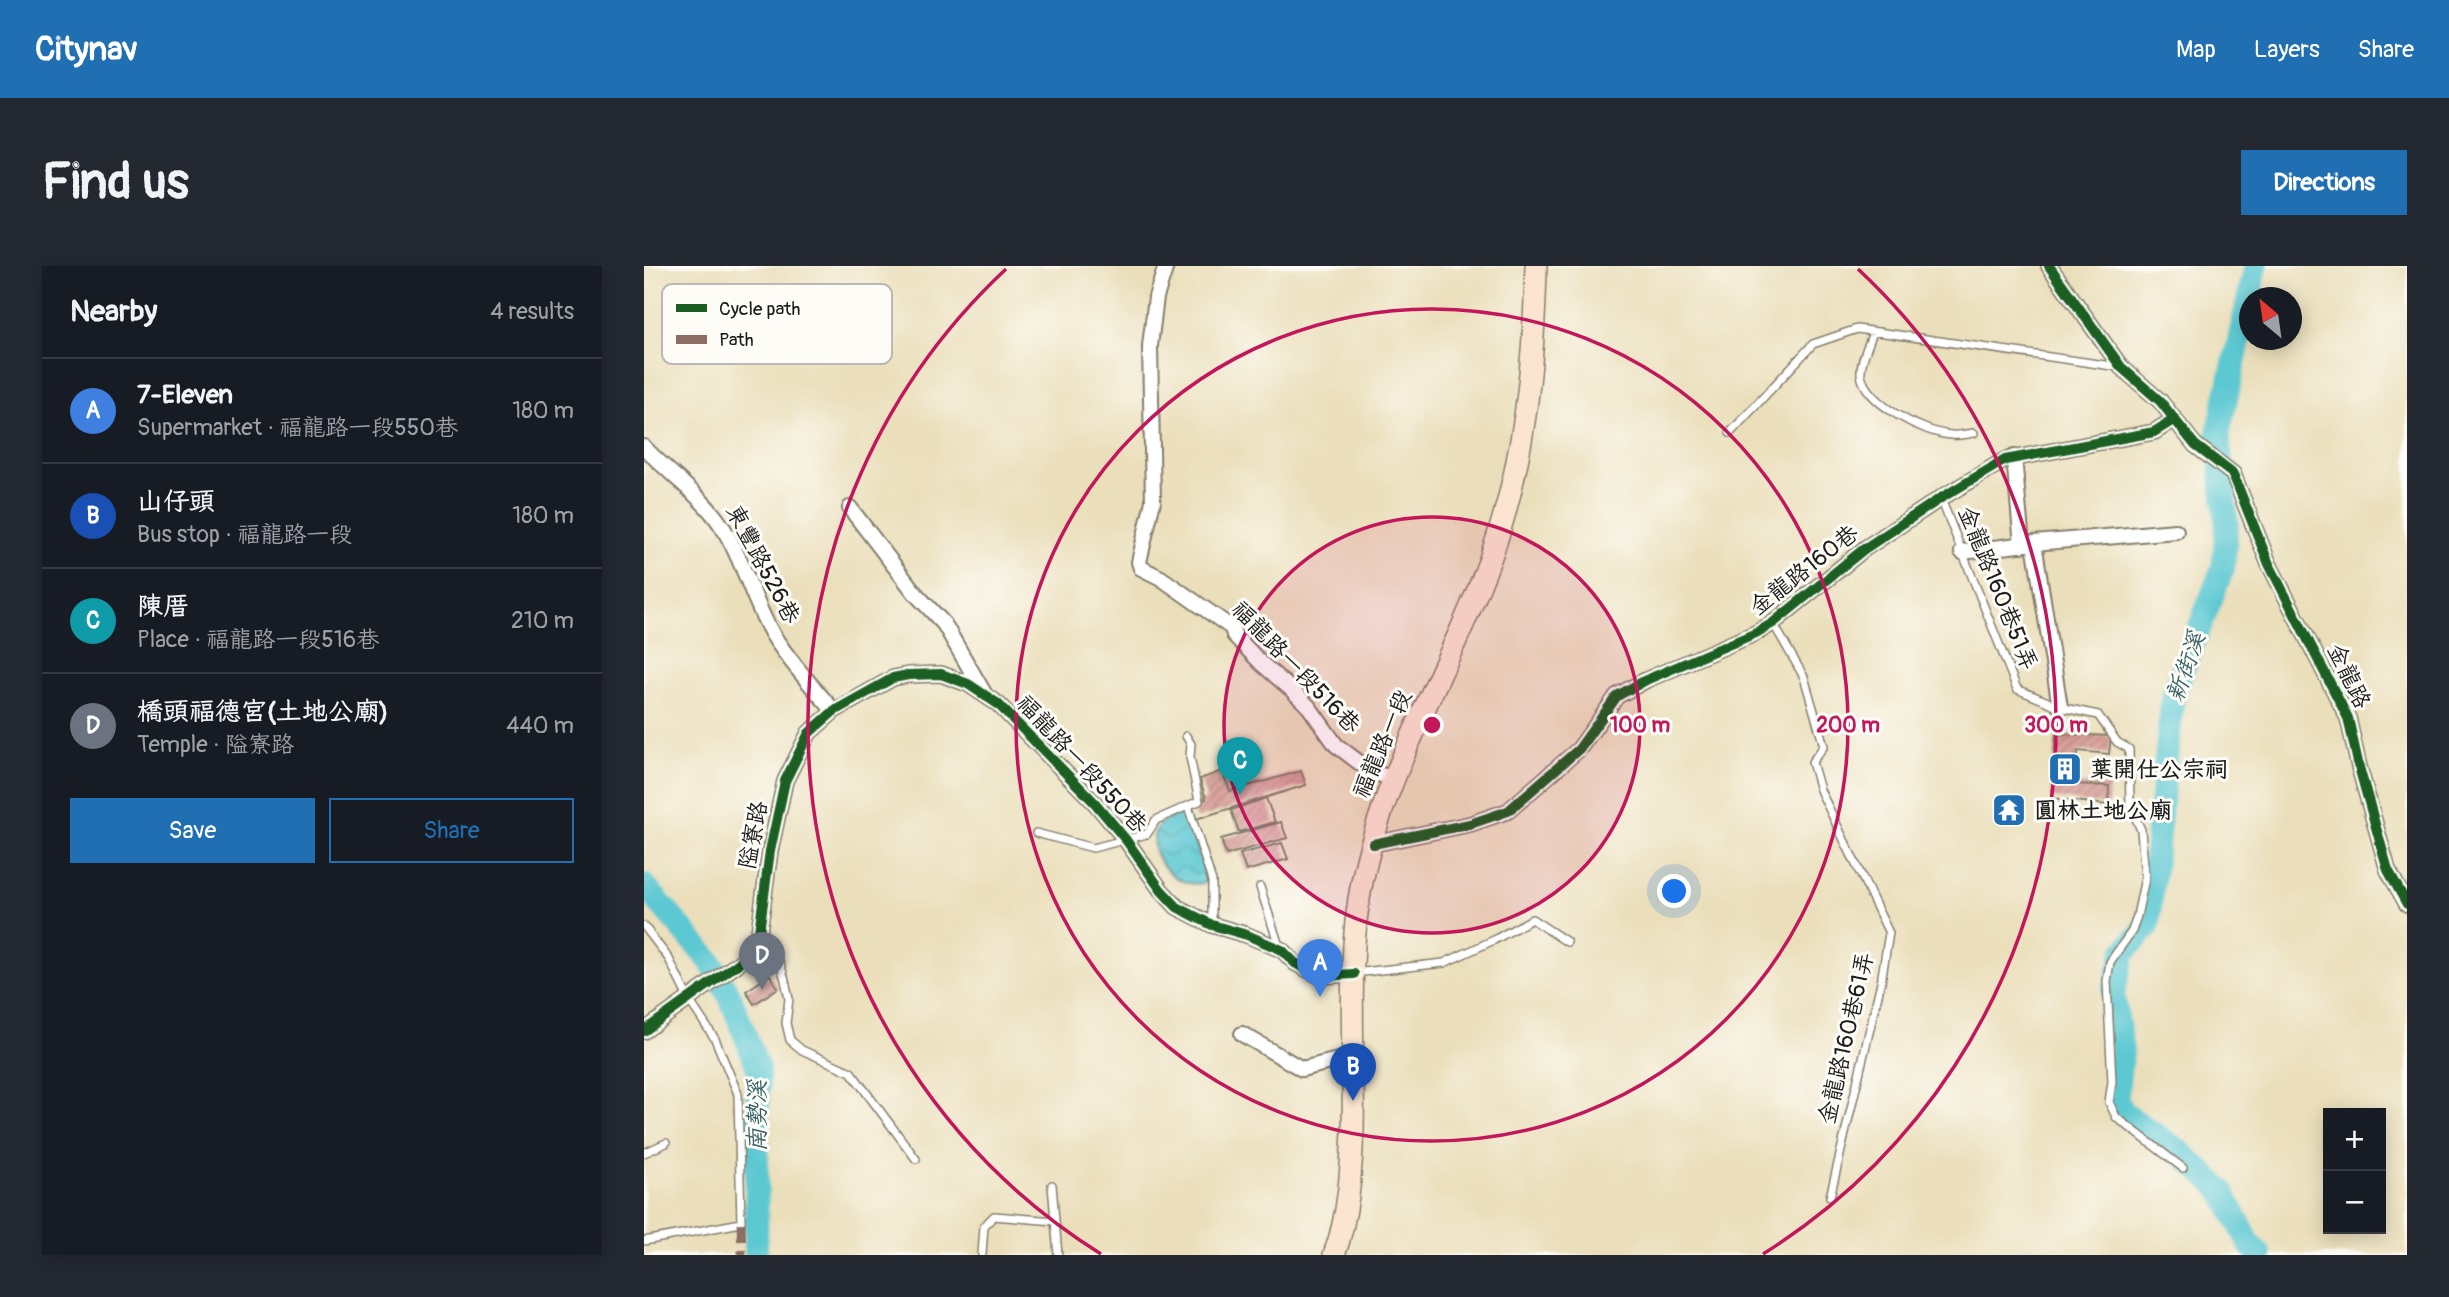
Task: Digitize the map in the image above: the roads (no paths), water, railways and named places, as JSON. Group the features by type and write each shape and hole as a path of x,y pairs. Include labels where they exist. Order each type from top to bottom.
{"main road":[{"name":"福龍路一段","path":"1334,1255 1348,1208 1352,1162 1353,946 1362,881 1393,778 1461,631 1509,504 1531,371 1536,266"}],"street":[{"name":"福龍路一段516巷","path":"1166,266 1156,297 1150,346 1153,501 1139,562 1141,568 1161,578 1232,628 1234,635 1262,664 1309,707 1336,745 1373,773 1393,778"},
{"path":"2049,266 2122,367 2160,401 2175,419"},
{"name":"金龍路160巷","path":"1373,844 1470,824 1508,811 1579,749 1617,696 1646,680 1756,633 1773,623 1864,549 1941,498 2014,457 2154,432 2175,419"},
{"name":"金龍路","path":"2175,419 2195,445 2233,474 2269,564 2348,718 2388,870 2407,904"},
{"name":"東豐路526巷","path":"644,447 711,511 722,526 736,551 769,629 834,711"},
{"path":"2014,457 2060,707"},
{"path":"850,508 915,593 944,624 985,695"},
{"path":"1962,552 2176,531"},
{"name":"福龍路一段550巷","path":"834,711 893,678 941,674 968,684 998,704 1096,803 1161,890 1177,907 1212,925 1247,934 1280,949 1295,963 1320,976 1354,974"},
{"name":"隘寮路","path":"692,998 750,955 758,934 770,851 785,782 809,733 834,711"},
{"path":"644,1031 692,998"},
{"path":"1242,1034 1302,1069 1354,1056"}],"lane":[{"path":"1730,433 1813,344 1857,329 2122,367"},
{"path":"1873,332 1860,370 1867,390 1882,405 1926,429 1951,435 1974,433"},
{"name":"金龍路160巷51弄","path":"1941,498 2017,689 2060,707 2098,715 2117,741 2129,749 2130,806 2141,831 2145,878 2132,930 2110,962 2107,981 2112,1082 2109,1101 2116,1117 2183,1168"},
{"name":"金龍路160巷61弄","path":"1773,623 1804,677 1824,746 1812,762 1820,790 1889,933 1881,982 1830,1197"},
{"path":"1036,833 1093,848 1147,834 1156,820 1199,802 1190,757 1191,744 1186,736"},
{"path":"1188,806 1212,881 1212,925"},
{"path":"1260,887 1280,949"},
{"path":"1354,974 1444,963 1532,919 1567,942"},
{"path":"644,926 669,959 715,1039 738,1094 741,1223 644,1241"},
{"path":"758,934 783,971 789,999 786,1023 790,1040 802,1051 850,1072 916,1159"},
{"path":"644,1153 666,1143"},
{"path":"1052,1185 1058,1255"},
{"path":"982,1255 984,1226 994,1216 1055,1221"}],"water":[{"path":"1186,812 1208,881 1196,884 1184,882 1173,876 1157,856 1155,833 1161,823"}],"waterway":[{"name":"新街溪","path":"2256,266 2218,434 2227,527 2223,568 2173,695 2148,926 2124,952 2113,993 2122,1050 2116,1100 2123,1113 2178,1150 2222,1190 2249,1243 2260,1255"},
{"name":"南勢溪","path":"644,885 710,961 731,999 758,1068 756,1255"}],"place":[{"name":"葉開仕公宗祠","path":"2065,769"},
{"name":"陳厝","path":"1240,795"},
{"name":"圓林土地公廟","path":"2009,810"},
{"name":"橋頭福德宮(土地公廟)","path":"762,990"},
{"name":"7-Eleven","path":"1320,997"},
{"name":"山仔頭","path":"1353,1101"}]}
